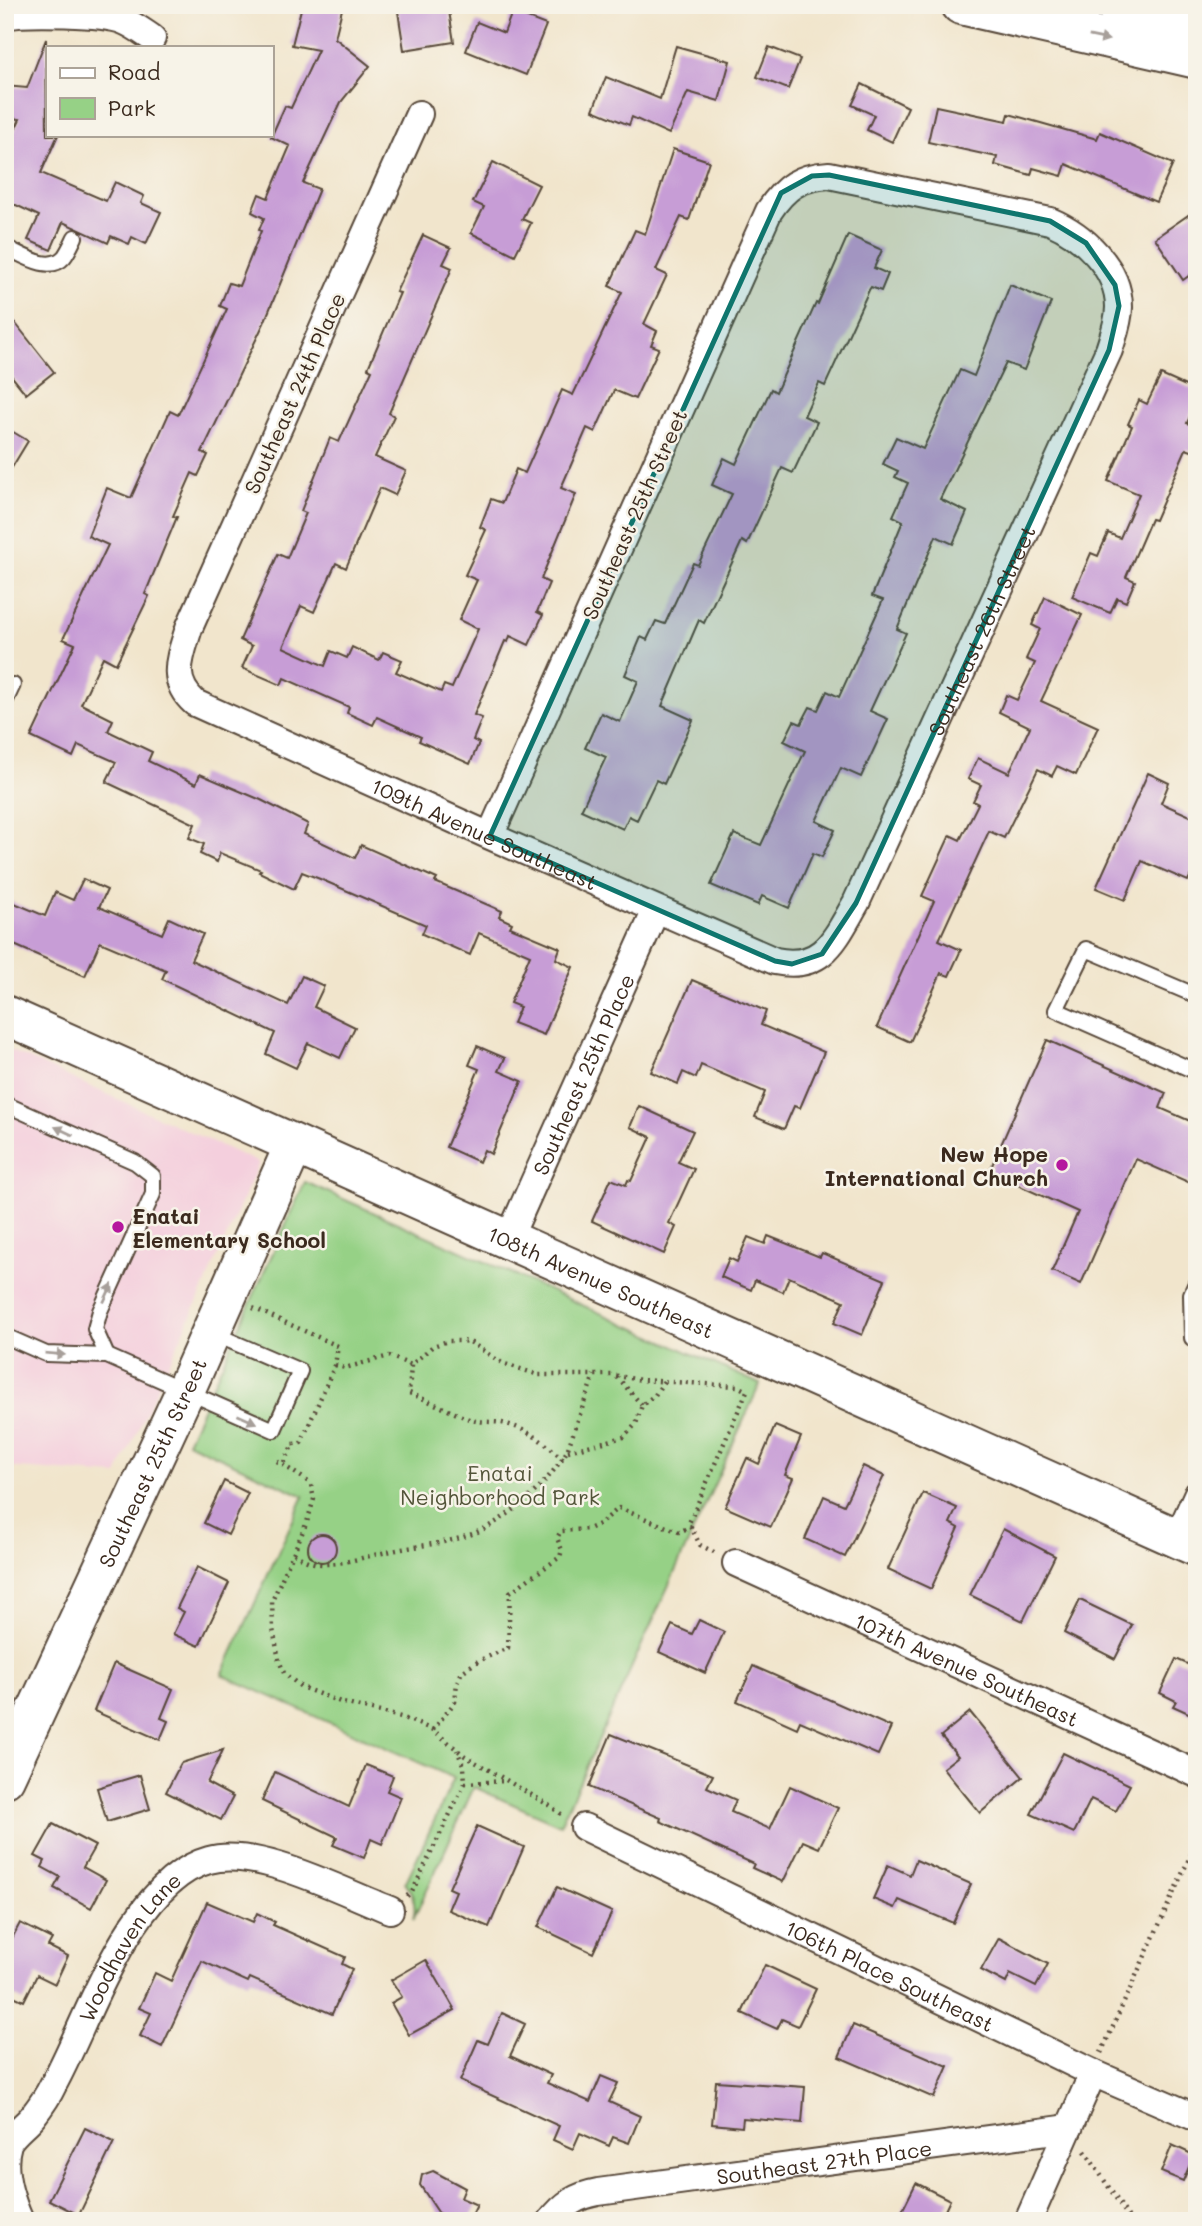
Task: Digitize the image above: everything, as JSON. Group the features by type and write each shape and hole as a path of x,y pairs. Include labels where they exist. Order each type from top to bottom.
{"street":[{"path":"963,6 999,5"},
{"path":"1115,5 1197,27"},
{"path":"963,6 1197,60"},
{"path":"5,16 16,13 58,13 123,20 152,38"},
{"name":"Southeast 24th Place","path":"178,675 189,628 419,114"},
{"name":"Southeast 25th Street","path":"490,836 769,211 781,193 812,176 828,175 1050,221 1070,229 1086,243 1101,260 1115,285"},
{"name":"Southeast 26th Street","path":"809,961 822,954 838,935 856,902 1109,351 1119,306 1115,285"},
{"name":"109th Avenue Southeast","path":"178,675 181,687 195,703 775,961 792,964 809,961"},
{"name":"Southeast 25th Place","path":"509,1240 656,909"},
{"name":"108th Avenue Southeast","path":"5,1015 1187,1543"},
{"name":"Southeast 25th Street","path":"5,1777 185,1391 294,1145"},
{"path":"1187,1543 1197,1496"},
{"name":"107th Avenue Southeast","path":"736,1563 1197,1774"},
{"name":"106th Place Southeast","path":"584,1827 1093,2073 1197,2118"},
{"name":"Woodhaven Lane","path":"20,2221 10,2198 6,2168 7,2142 33,2117 52,2087 116,1955 141,1912 163,1887 188,1869 208,1860 232,1856 254,1858 390,1910"},
{"path":"1028,2221 1093,2073"},
{"name":"Southeast 27th Place","path":"551,2221 565,2204 580,2196 1069,2128"}],"lane":[{"path":"5,247 40,263 51,265 62,259 75,237"},
{"path":"5,702 13,685"},
{"path":"1197,996 1086,949 1056,1010 1197,1072"},
{"path":"5,1104 135,1162 153,1176 153,1194 97,1320 95,1329 107,1356"},
{"path":"1197,1280 1191,1294 1192,1338 1197,1342"},
{"path":"5,1336 46,1354 107,1356 274,1430 300,1371 211,1332"}],"path":[{"path":"563,1459 541,1440 520,1429 505,1423 472,1421 447,1407 409,1393 411,1365 433,1346 448,1341 462,1341 470,1342 502,1363 540,1375 594,1375 737,1386 747,1391 690,1523 701,1545 736,1563"},
{"path":"335,1365 345,1368 389,1356 411,1365"},
{"path":"294,1553 307,1562 323,1564 451,1541 490,1526 532,1495 563,1459 594,1375"},
{"path":"617,1377 642,1405"},
{"path":"567,1451 624,1437 636,1424 642,1405 655,1395 664,1381"},
{"path":"277,1461 306,1480 314,1492 313,1508 272,1601 273,1629 284,1673 301,1687 343,1703 401,1717 433,1730 457,1749 584,1827"},
{"path":"433,1730 455,1702 457,1682 462,1672 478,1661 509,1648 510,1592 558,1559 562,1550 557,1538 561,1531 588,1529 601,1523 619,1508 679,1532 692,1526"},
{"path":"390,1910 412,1892 465,1783 464,1767 457,1749"},
{"path":"465,1783 508,1781"},
{"path":"1093,2073 1197,1842"},
{"path":"1069,2128 1131,2221"}],"highlighted area":[{"path":"829,175 1050,221 1086,243 1115,285 1119,306 1109,350 856,903 822,954 792,964 775,961 490,836 781,193 812,176"}],"shaded area":[{"name":"Enatai Elementary School","path":"5,1048 259,1163 117,1475 5,1467"}],"green space":[{"name":"Enatai Neighborhood Park","path":"305,1182 760,1384 560,1825 474,1787 413,1920 414,1901 405,1884 454,1778 222,1675 304,1496 187,1442"}],"building":[{"path":"302,5 343,5 335,38 370,66 341,102 303,183 319,189 264,323 202,452 208,455 198,476 192,473 173,516 177,517 145,594 149,596 116,664 103,657 81,704 113,720 108,731 152,752 148,761 196,784 200,774 261,800 308,824 304,834 355,858 361,845 437,879 435,882 502,911 499,917 512,923 510,927 560,948 556,959 573,967 544,1035 513,1023 520,1007 510,1003 530,955 479,933 470,955 422,934 426,925 302,872 294,889 259,872 261,870 220,853 217,862 200,854 204,844 189,838 195,824 106,782 116,762 78,745 73,757 31,737 75,644 63,639 108,545 88,536 107,488 131,498 170,411 178,415 227,309 220,306 229,283 239,286 261,231 259,230 264,218 252,212 259,194 268,198 290,146 271,137 285,106 291,108 318,50 292,45"},
{"path":"397,5 448,5 454,42 404,50"},
{"path":"512,12 546,25 526,75 466,51 477,22 504,33"},
{"path":"46,39 46,136 58,136 41,173 106,201 115,182 144,196 141,203 161,212 146,244 132,237 129,244 111,236 108,243 63,222 51,250 28,240 39,216 16,205 5,205 5,151 20,119 5,117 5,86 27,88"},
{"path":"676,46 730,61 719,101 688,92 669,134 632,117 629,125 593,110 606,77 660,99"},
{"path":"769,47 800,59 788,89 757,77"},
{"path":"862,84 908,107 892,142 867,130 874,115 852,105"},
{"path":"936,106 1007,121 1009,114 1097,139 1100,132 1173,164 1156,202 1066,164 1062,176 1033,168 1031,175 995,165 997,157 928,142"},
{"path":"673,149 709,161 689,220 681,217 656,270 667,275 644,324 657,331 651,345 659,348 635,399 614,390 595,432 587,428 561,488 576,494 541,579 549,583 537,612 543,615 529,645 510,636 508,642 505,641 474,715 482,718 473,740 479,743 470,764 419,741 421,737 377,717 373,725 347,713 349,707 284,678 281,685 242,668 252,646 240,640 278,554 287,558 306,513 301,511 330,438 339,442 372,370 368,368 400,293 396,292 423,235 451,248 443,264 452,268 389,413 394,416 375,457 406,471 395,495 380,488 346,568 336,563 314,612 301,606 283,647 325,666 331,651 347,658 352,647 379,660 383,652 402,660 396,672 441,692 444,685 452,688 478,629 459,620 477,580 465,575 486,530 480,527 491,499 502,503 516,469 525,473 562,390 573,395 622,292 609,286 635,230 645,234"},
{"path":"493,162 539,185 522,219 531,223 515,255 471,233 484,207 473,202"},
{"path":"1197,209 1197,270 1183,280 1155,238"},
{"path":"848,235 882,250 874,268 888,274 881,291 871,287 869,290 825,386 819,383 804,416 817,422 793,473 782,468 747,544 742,541 704,623 699,620 662,706 693,720 664,784 656,780 637,820 629,816 623,829 581,810 606,757 585,748 601,713 620,722 638,681 625,675 641,637 647,640 656,621 665,624 693,563 698,565 732,494 712,485 724,458 736,464 771,389 776,392"},
{"path":"1010,285 1051,302 1024,370 1006,363 940,499 967,512 953,544 936,536 897,629 906,633 870,711 888,719 861,777 841,768 816,821 835,830 822,857 813,853 789,908 762,896 758,905 711,885 734,834 761,845 805,751 784,741 794,721 801,724 810,707 818,710 827,691 839,697 883,600 872,596 903,521 893,516 908,483 895,477 898,471 883,464 896,437 923,449 960,370 974,376"},
{"path":"5,310 54,372 26,394 5,368"},
{"path":"1161,375 1197,391 1197,400 1187,423 1197,426 1197,453 1186,449 1126,577 1135,581 1126,602 1117,598 1110,613 1072,597 1091,553 1098,556 1108,533 1120,538 1139,494 1108,481 1132,426 1128,424 1139,400 1147,404"},
{"path":"5,427 28,441 5,479"},
{"path":"1045,597 1082,615 1041,701 1098,727 1076,775 1057,766 1052,776 1038,769 1004,838 989,831 939,940 961,950 949,976 941,973 910,1042 877,1027 934,901 922,896 950,835 960,840 978,804 973,801 981,785 968,779 978,758 1009,773 1030,727 999,712 1006,695 1017,700 1035,663 1026,659 1040,629 1032,625"},
{"path":"1148,773 1169,783 1161,803 1197,819 1197,862 1188,881 1142,861 1125,900 1096,888"},
{"path":"83,879 107,890 99,907 162,934 169,918 203,934 191,960 288,1005 302,976 324,986 314,1007 355,1027 340,1058 308,1043 296,1068 266,1054 275,1033 162,979 166,970 100,942 85,976 5,941 5,899 45,916 55,892 73,900"},
{"path":"692,980 766,1011 761,1025 824,1052 800,1108 794,1106 784,1129 755,1117 765,1092 701,1065 696,1078 683,1072 678,1084 651,1072"},
{"name":"New Hope International Church","path":"1047,1040 1166,1093 1160,1108 1197,1124 1197,1186 1136,1159 1081,1284 1052,1271 1078,1212 989,1172"},
{"path":"477,1046 505,1058 499,1071 522,1081 491,1154 484,1150 479,1162 446,1147 479,1069 469,1065"},
{"path":"639,1106 693,1131 678,1162 694,1169 669,1223 676,1227 664,1254 592,1221 611,1179 626,1185 628,1180 631,1181 651,1137 630,1127"},
{"path":"768,1236 820,1257 822,1253 885,1280 862,1335 834,1323 844,1301 789,1277 783,1292 755,1280 751,1290 721,1277 729,1258 737,1262 748,1237 765,1244"},
{"path":"775,1426 801,1437 785,1475 793,1478 771,1527 725,1507 747,1458 759,1464"},
{"path":"863,1466 884,1476 845,1557 805,1539 824,1496 844,1505"},
{"path":"224,1481 248,1493 228,1535 204,1523"},
{"path":"923,1493 957,1508 950,1523 959,1528 931,1589 888,1569"},
{"path":"1003,1529 1055,1556 1023,1621 970,1595"},
{"path":"322,1534 332,1538 336,1548 332,1558 322,1562 312,1558 308,1548 312,1538"},
{"path":"197,1567 229,1583 199,1646 173,1634 184,1612 177,1608"},
{"path":"1080,1600 1132,1625 1115,1659 1064,1633"},
{"path":"699,1620 724,1632 705,1673 659,1652 672,1625 692,1634"},
{"path":"1176,1659 1194,1667 1197,1662 1197,1717 1173,1706 1176,1701 1160,1693"},
{"path":"114,1663 173,1689 161,1718 168,1721 160,1740 94,1711"},
{"path":"753,1666 891,1727 878,1755 800,1721 797,1728 737,1701"},
{"path":"970,1712 1023,1777 980,1813 943,1768 958,1756 941,1736"},
{"path":"611,1734 713,1775 707,1787 736,1800 731,1812 770,1829 790,1786 838,1808 819,1848 803,1841 783,1882 752,1868 754,1864 660,1821 661,1818 589,1787"},
{"path":"223,1750 207,1783 233,1797 221,1820 166,1792 181,1763"},
{"path":"1063,1753 1130,1785 1116,1811 1091,1799 1074,1833 1031,1814"},
{"path":"366,1765 393,1776 387,1791 401,1797 382,1844 371,1839 364,1858 333,1845 337,1837 262,1801 275,1772 349,1807"},
{"path":"140,1775 150,1809 107,1822 97,1788"},
{"path":"53,1824 95,1846 83,1867 106,1880 91,1908 54,1888 60,1877 42,1867 45,1861 35,1856"},
{"path":"477,1826 524,1847 489,1927 448,1910 456,1891 449,1888"},
{"path":"916,1860 971,1884 953,1923 899,1900 895,1908 873,1899 888,1865 910,1875"},
{"path":"557,1887 612,1912 593,1953 538,1927"},
{"path":"207,1902 253,1922 257,1913 275,1922 273,1925 345,1957 342,1964 352,1969 332,2014 250,1978 248,1982 202,1961 162,2047 140,2036 151,2013 139,2008 155,1973 171,1981"},
{"path":"20,1923 52,1939 48,1946 68,1956 55,1984 37,1975 24,2001 5,1992 5,1952"},
{"path":"999,1938 1048,1964 1036,1987 1010,1974 1006,1983 981,1970"},
{"path":"426,1960 455,2010 409,2035 391,2003 402,1997 391,1980"},
{"path":"765,1965 816,1989 798,2026 782,2019 777,2029 742,2013"},
{"path":"502,2013 525,2024 510,2056 551,2075 547,2083 590,2102 601,2076 618,2083 609,2102 640,2116 629,2143 613,2137 609,2146 580,2133 573,2149 553,2140 559,2126 460,2081 478,2040 488,2044"},
{"path":"853,2025 948,2066 934,2098 839,2057"},
{"path":"716,2081 805,2087 802,2123 743,2118 742,2127 712,2124"},
{"path":"85,2128 114,2142 79,2215 49,2200"},
{"path":"1172,2145 1194,2155 1183,2181 1161,2172"},
{"path":"433,2171 465,2188 461,2198 477,2205 469,2221 444,2221 420,2185 422,2175"},
{"path":"916,2183 950,2200 940,2221 897,2221"}],"place":[{"name":"New Hope International Church","path":"1062,1165"},
{"name":"Enatai Elementary School","path":"118,1227"}]}
